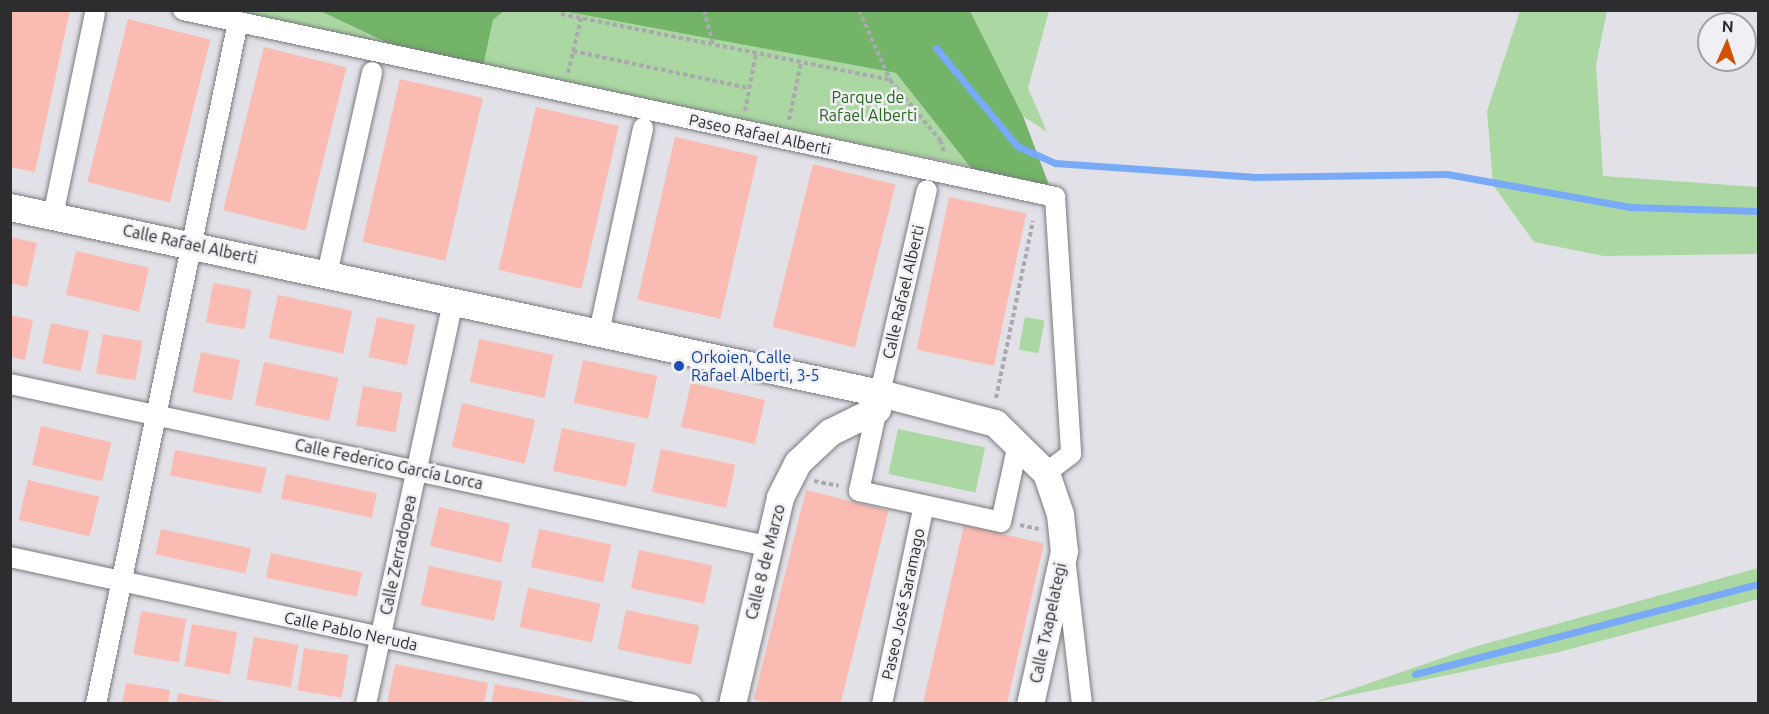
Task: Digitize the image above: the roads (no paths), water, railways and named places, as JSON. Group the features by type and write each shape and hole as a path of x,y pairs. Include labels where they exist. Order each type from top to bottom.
{"street":[{"name":"Paseo Rafael Alberti","path":"183,10 1055,197 1071,454 1046,473"},
{"path":"53,216 95,13"},
{"path":"96,704 238,22"},
{"path":"327,274 372,72"},
{"path":"599,332 643,128"},
{"name":"Calle Rafael Alberti","path":"878,401 927,190"},
{"name":"Calle Rafael Alberti","path":"10,207 599,332 878,401 995,423 1046,473"},
{"name":"Calle Zerradopea","path":"366,704 453,302"},
{"name":"Calle Federico García Lorca","path":"10,384 767,546"},
{"name":"Paseo José Saramago","path":"878,401 859,491 1001,522 1018,444"},
{"name":"Calle 8 de Marzo","path":"732,704 780,497 798,462 838,426 878,401"},
{"name":"Calle Txapelategi","path":"1030,704 1064,551 1060,514 1046,473"},
{"name":"Paseo José Saramago","path":"882,704 924,505"},
{"path":"1064,551 1082,704"},
{"name":"Calle Pablo Neruda","path":"10,557 691,704"}],"waterway":[{"path":"936,48 1017,146 1055,163 1253,177 1447,174 1630,207 1758,211"},
{"path":"1415,674 1758,584"}],"place":[{"name":"Orkoien, Calle Rafael Alberti, 3-5","path":"679,366"}],"park label":[{"name":"Parque de Rafael Alberti","path":"868,106"}]}
